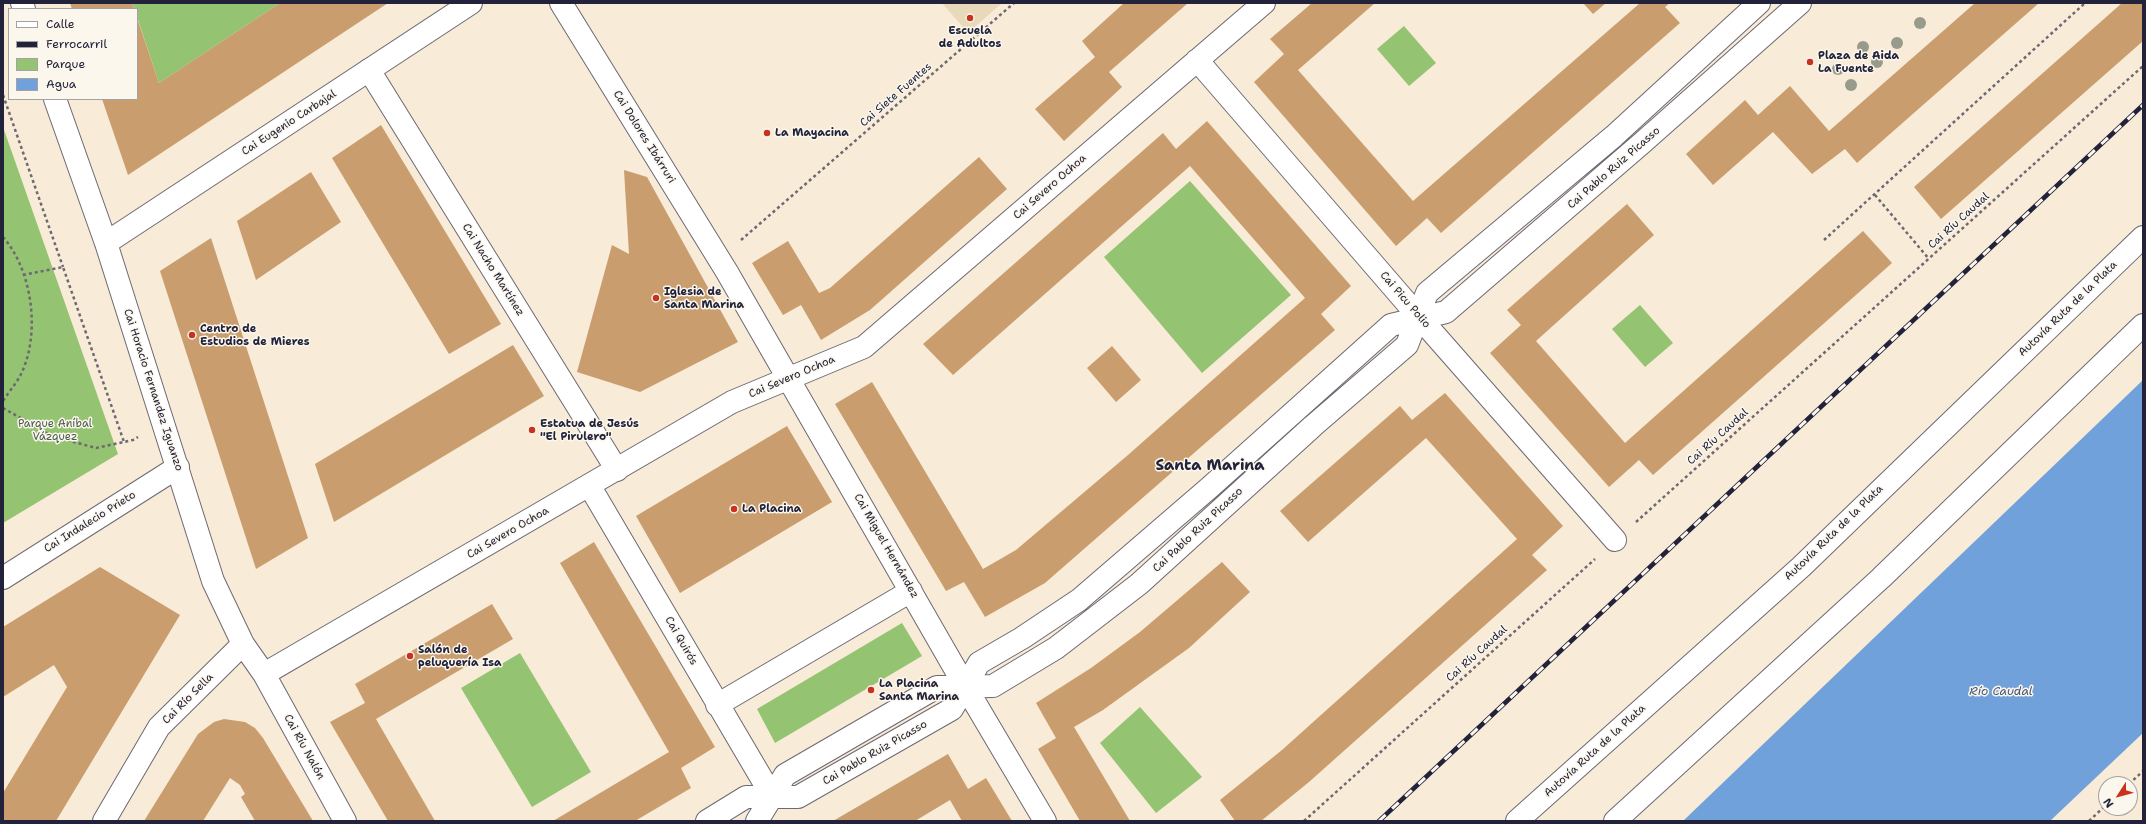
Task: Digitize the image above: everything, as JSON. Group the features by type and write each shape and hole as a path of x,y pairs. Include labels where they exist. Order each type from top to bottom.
{"main road":[{"name":"Cai Eugenio Carbajal","path":"106,243 471,3"},
{"name":"Cai Dolores Ibárruri","path":"561,3 727,272"},
{"name":"Cai Severo Ochoa","path":"264,674 732,402 864,347 1264,3"},
{"path":"1419,317 1427,293 1614,136 1759,3"},
{"name":"Cai Pablo Ruiz Picasso","path":"707,821 746,798 772,796 798,797 952,709 979,663 1022,638 1079,600 1209,488 1391,325 1419,317 1446,312 1642,144 1800,3"},
{"name":"Cai Picu Polio","path":"1197,60 1419,317 1616,540"},
{"name":"Cai Nacho Martínez","path":"369,70 617,470"},
{"name":"Cai Horacio Fernandez Iguanzo","path":"55,100 106,243 213,581 243,644 264,674"},
{"name":"Autovía Ruta de la Plata","path":"1517,821 1801,567 2143,236"},
{"name":"Cai Miguel Hernández","path":"727,272 912,591 965,686 1045,821"},
{"path":"1615,821 1881,578 2143,325"},
{"name":"Cai Indalecio Prieto","path":"3,578 178,467"},
{"name":"Cai Quirós","path":"590,485 772,796"},
{"path":"718,704 912,591"},
{"name":"Cai Río Sella","path":"104,821 159,726 243,644"},
{"name":"Cai Ríu Nalón","path":"264,674 345,821"},
{"path":"757,821 772,796"}],"path":[{"name":"Cai Siete Fuentes","path":"727,272 739,242 1014,3"},
{"path":"1824,240 2085,3"},
{"name":"Cai Ríu Caudal","path":"1304,821 2143,66"},
{"path":"3,95 124,442"},
{"path":"1875,195 1929,258"},
{"path":"3,238 8,243 23,275 29,292 32,320 28,352 20,375 3,401"},
{"path":"23,275 63,267"},
{"path":"3,408 52,436 96,448 133,440 163,423"},
{"path":"2089,821 2098,813"}],"shaded area":[{"name":"Escuela de Adultos","path":"942,3 1002,3 968,33"}],"green space":[{"path":"132,3 280,3 159,83 138,20 138,8 134,8"},
{"path":"1404,26 1436,63 1409,86 1377,49"},
{"name":"Parque Aníbal Vázquez","path":"3,127 118,454 3,523"},
{"path":"1190,181 1291,295 1202,373 1104,257"},
{"path":"1640,305 1673,343 1645,367 1612,329"},
{"path":"902,623 922,656 775,743 757,709"},
{"path":"520,653 591,772 532,807 461,688"},
{"path":"1140,707 1202,777 1156,813 1100,743"}],"water":[{"name":"Río Caudal","path":"2143,380 2143,733 2050,821 1683,821"}],"building":[{"path":"70,3 132,3 134,8 72,8"},
{"path":"280,3 388,3 128,175 102,100 138,100 138,21 159,83"},
{"path":"1124,3 1188,3 1109,72 1122,87 1064,141 1035,109 1095,57 1082,41"},
{"path":"1312,3 1375,3 1298,70 1413,201 1640,3 1670,3 1665,7 1680,23 1441,233 1427,218 1396,246 1254,82 1284,54 1270,39"},
{"path":"1583,3 1606,3 1593,14"},
{"path":"1975,3 2039,3 1857,163 1845,149 1812,174 1773,132 1713,185 1686,154 1745,100 1758,115 1790,86 1829,131"},
{"path":"2122,3 2143,3 2143,41 1941,219 1914,187"},
{"path":"1207,121 1351,286 1321,314 1335,330 1045,583 985,617 964,582 946,591 835,404 872,382 983,569 1016,550 1128,455 1305,298 1190,166 953,375 923,344 1163,133 1176,149"},
{"path":"381,125 501,324 449,354 332,158"},
{"path":"979,157 1007,189 870,310 821,340 801,305 783,315 752,263 788,241 819,293 830,288"},
{"name":"Iglesia de Santa Marina","path":"624,170 647,177 738,342 640,392 577,372 612,245 629,254"},
{"path":"311,172 341,222 256,280 237,221"},
{"path":"1627,204 1654,235 1536,341 1625,443 1863,231 1892,263 1653,475 1639,460 1609,487 1490,353 1521,325 1507,310"},
{"path":"211,238 308,538 256,569 160,271"},
{"path":"513,345 544,396 334,522 315,464"},
{"path":"1112,346 1141,380 1116,402 1087,368"},
{"path":"1445,393 1563,526 1532,555 1547,570 1309,782 1261,821 1235,821 1220,800 1282,750 1517,539 1426,438 1308,542 1280,511 1400,406 1412,420"},
{"name":"La Placina","path":"787,426 832,502 680,593 636,516"},
{"path":"594,542 715,747 681,768 691,788 635,821 553,821 669,752 560,563"},
{"path":"1222,562 1250,592 1189,648 1103,710 1074,727 1130,821 1080,821 1038,749 1056,738 1036,703 1091,668 1140,632"},
{"path":"100,567 180,615 56,821 3,821 3,793 67,687 54,665 3,697 3,627"},
{"path":"492,604 513,639 376,719 435,821 388,821 330,722 365,703 355,684"},
{"path":"224,719 245,722 255,728 263,738 313,821 255,821 241,797 245,794 240,785 230,778 203,821 144,821 198,734 214,722"},
{"path":"948,754 968,789 986,778 1012,821 962,821 950,800 915,821 833,821"}],"railway":[{"path":"1379,821 2143,105"}],"place":[{"name":"Escuela de Adultos","path":"970,18"},
{"name":"Plaza de Aida La Fuente","path":"1810,62"},
{"name":"La Mayacina","path":"767,133"},
{"name":"Iglesia de Santa Marina","path":"656,298"},
{"name":"Centro de Estudios de Mieres","path":"192,335"},
{"name":"Estatua de Jesús \"El Pirulero\"","path":"532,430"},
{"name":"La Placina","path":"734,509"},
{"name":"Salón de peluquería Isa","path":"410,656"},
{"name":"La Placina Santa Marina","path":"871,690"}],"district":[{"name":"Santa Marina","path":"1210,466"}]}
